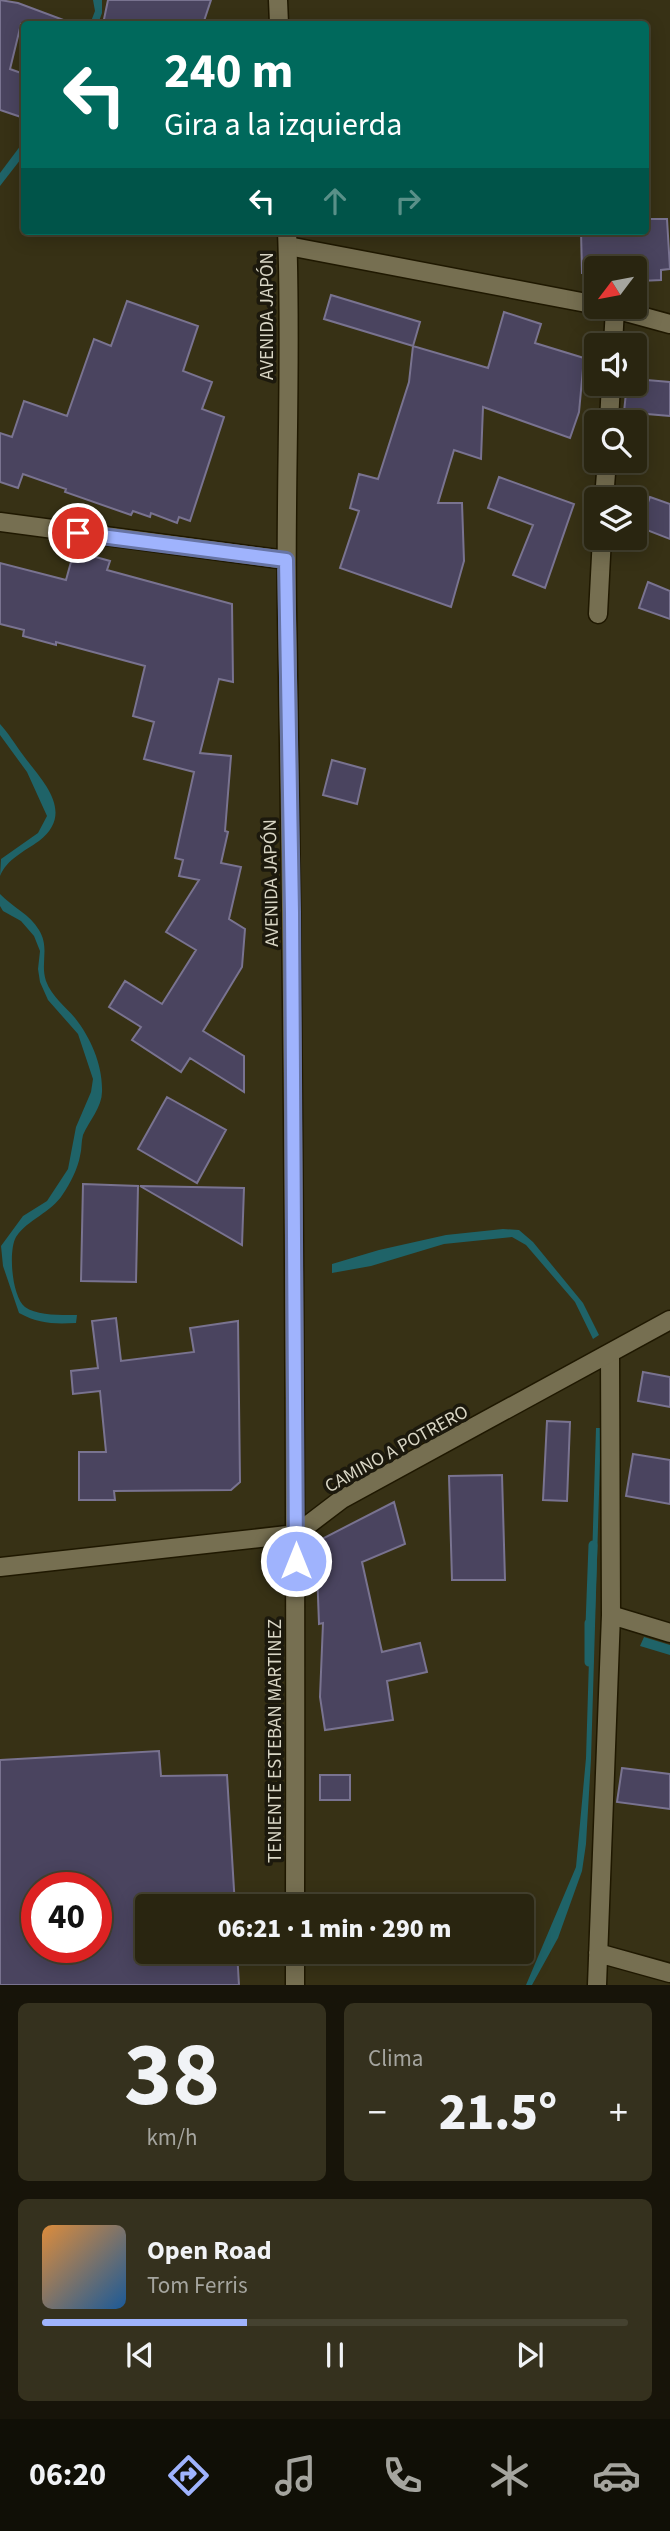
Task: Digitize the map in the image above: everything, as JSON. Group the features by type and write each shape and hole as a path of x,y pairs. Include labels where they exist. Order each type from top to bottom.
{"street":[{"path":"278,0 279,21"},
{"path":"287,238 584,302"},
{"name":"AVENIDA JAPÓN","path":"287,238 286,560 296,1534"},
{"path":"648,318 670,324"},
{"path":"0,522 286,560"},
{"path":"598,614 601,550"},
{"name":"CAMINO A POTRERO","path":"296,1534 342,1499 670,1320"},
{"path":"597,1985 611,1615 610,1354"},
{"path":"0,1567 296,1534"},
{"name":"TENIENTE ESTEBAN MARTINEZ","path":"295,1894 296,1534"},
{"path":"611,1615 670,1633"},
{"path":"598,1953 670,1973"},
{"path":"295,1964 295,1985"}],"water":[{"path":"93,0 102,0 99,21 91,21 95,11"},
{"path":"21,145 21,159 0,186 0,173"},
{"path":"0,724 46,786 55,808 55,819 50,830 12,860 0,876 1,859 38,833 47,816 27,772 0,735"},
{"path":"0,894 31,919 39,930 44,943 46,981 55,997 86,1034 95,1053 102,1082 98,1109 83,1135 79,1161 71,1181 58,1201 16,1237 12,1252 14,1284 25,1307 43,1313 77,1315 76,1323 47,1322 19,1313 3,1266 1,1246 23,1216 47,1201 68,1169 76,1127 91,1092 93,1079 78,1034 48,1000 40,982 40,951 34,936 21,921 3,911"},
{"path":"519,1230 533,1242 583,1303 599,1335 593,1339 575,1302 526,1245 512,1237 444,1244 371,1266 332,1273 332,1264 379,1250 446,1235"},
{"path":"596,1428 601,1428 586,1844 582,1871 558,1938 532,1985 526,1985 576,1867 586,1758"},
{"path":"644,1637 670,1645 670,1655 640,1646"}],"building":[{"path":"0,0 18,3 66,21 21,21 10,69 21,73 21,117 0,110"},
{"path":"108,0 211,0 204,21 104,21"},
{"path":"649,219 667,219 670,269 661,270 661,280 648,281 648,256 584,256 584,273 581,235 649,235"},
{"path":"331,295 420,322 413,346 324,319"},
{"path":"127,301 198,326 183,371 212,382 202,409 224,417 190,521 179,517 177,523 151,513 150,517 133,511 131,515 23,474 18,488 0,482 0,433 12,437 24,401 67,416 94,339 111,346"},
{"path":"504,312 541,324 535,343 584,358 579,412 570,438 483,407 481,459 454,450 438,503 462,503 464,561 451,607 340,568 359,511 350,508 359,474 378,479 409,382 413,346 488,368"},
{"path":"647,380 670,382 670,416 647,414 647,410 624,410 626,396 647,396"},
{"path":"499,477 574,504 545,588 513,575 533,525 488,508"},
{"path":"650,497 670,504 670,539 647,530 647,505"},
{"path":"74,551 110,561 107,570 232,604 233,682 219,679 200,753 231,756 225,831 228,832 221,863 241,867 229,919 245,929 242,967 203,1031 244,1056 244,1092 190,1058 181,1072 132,1040 141,1027 109,1007 125,981 162,1004 196,950 166,932 199,880 179,876 183,860 175,858 194,772 144,759 154,722 133,716 145,666 23,636 24,630 0,624 0,563 66,580"},
{"path":"648,582 670,591 670,619 639,608"},
{"path":"332,760 365,769 357,804 323,795"},
{"path":"167,1097 226,1130 197,1183 138,1149"},
{"path":"83,1184 138,1186 136,1282 81,1281"},
{"path":"140,1186 244,1188 242,1245"},
{"path":"116,1318 121,1361 194,1352 190,1328 238,1321 240,1482 231,1490 114,1491 115,1500 79,1500 79,1452 106,1452 100,1391 73,1394 71,1371 98,1368 92,1321"},
{"path":"643,1372 670,1377 670,1407 638,1401"},
{"path":"547,1421 570,1422 567,1501 543,1500"},
{"path":"633,1454 670,1460 670,1504 626,1496"},
{"path":"502,1475 505,1580 452,1580 449,1476"},
{"path":"394,1502 405,1544 362,1562 382,1652 420,1643 427,1672 387,1681 393,1720 325,1730 320,1697 323,1623 319,1624 316,1542"},
{"path":"159,1751 161,1776 227,1775 234,1894 135,1894 135,1964 238,1964 239,1985 0,1985 0,1760"},
{"path":"622,1768 670,1774 670,1809 617,1802"},
{"path":"320,1775 350,1775 350,1800 320,1800"}],"waterway":[{"path":"590,1625 593,1545"},
{"path":"589,1623 589,1662"}],"route":[{"path":"78,533 286,560 292,912 296,1561"}]}
